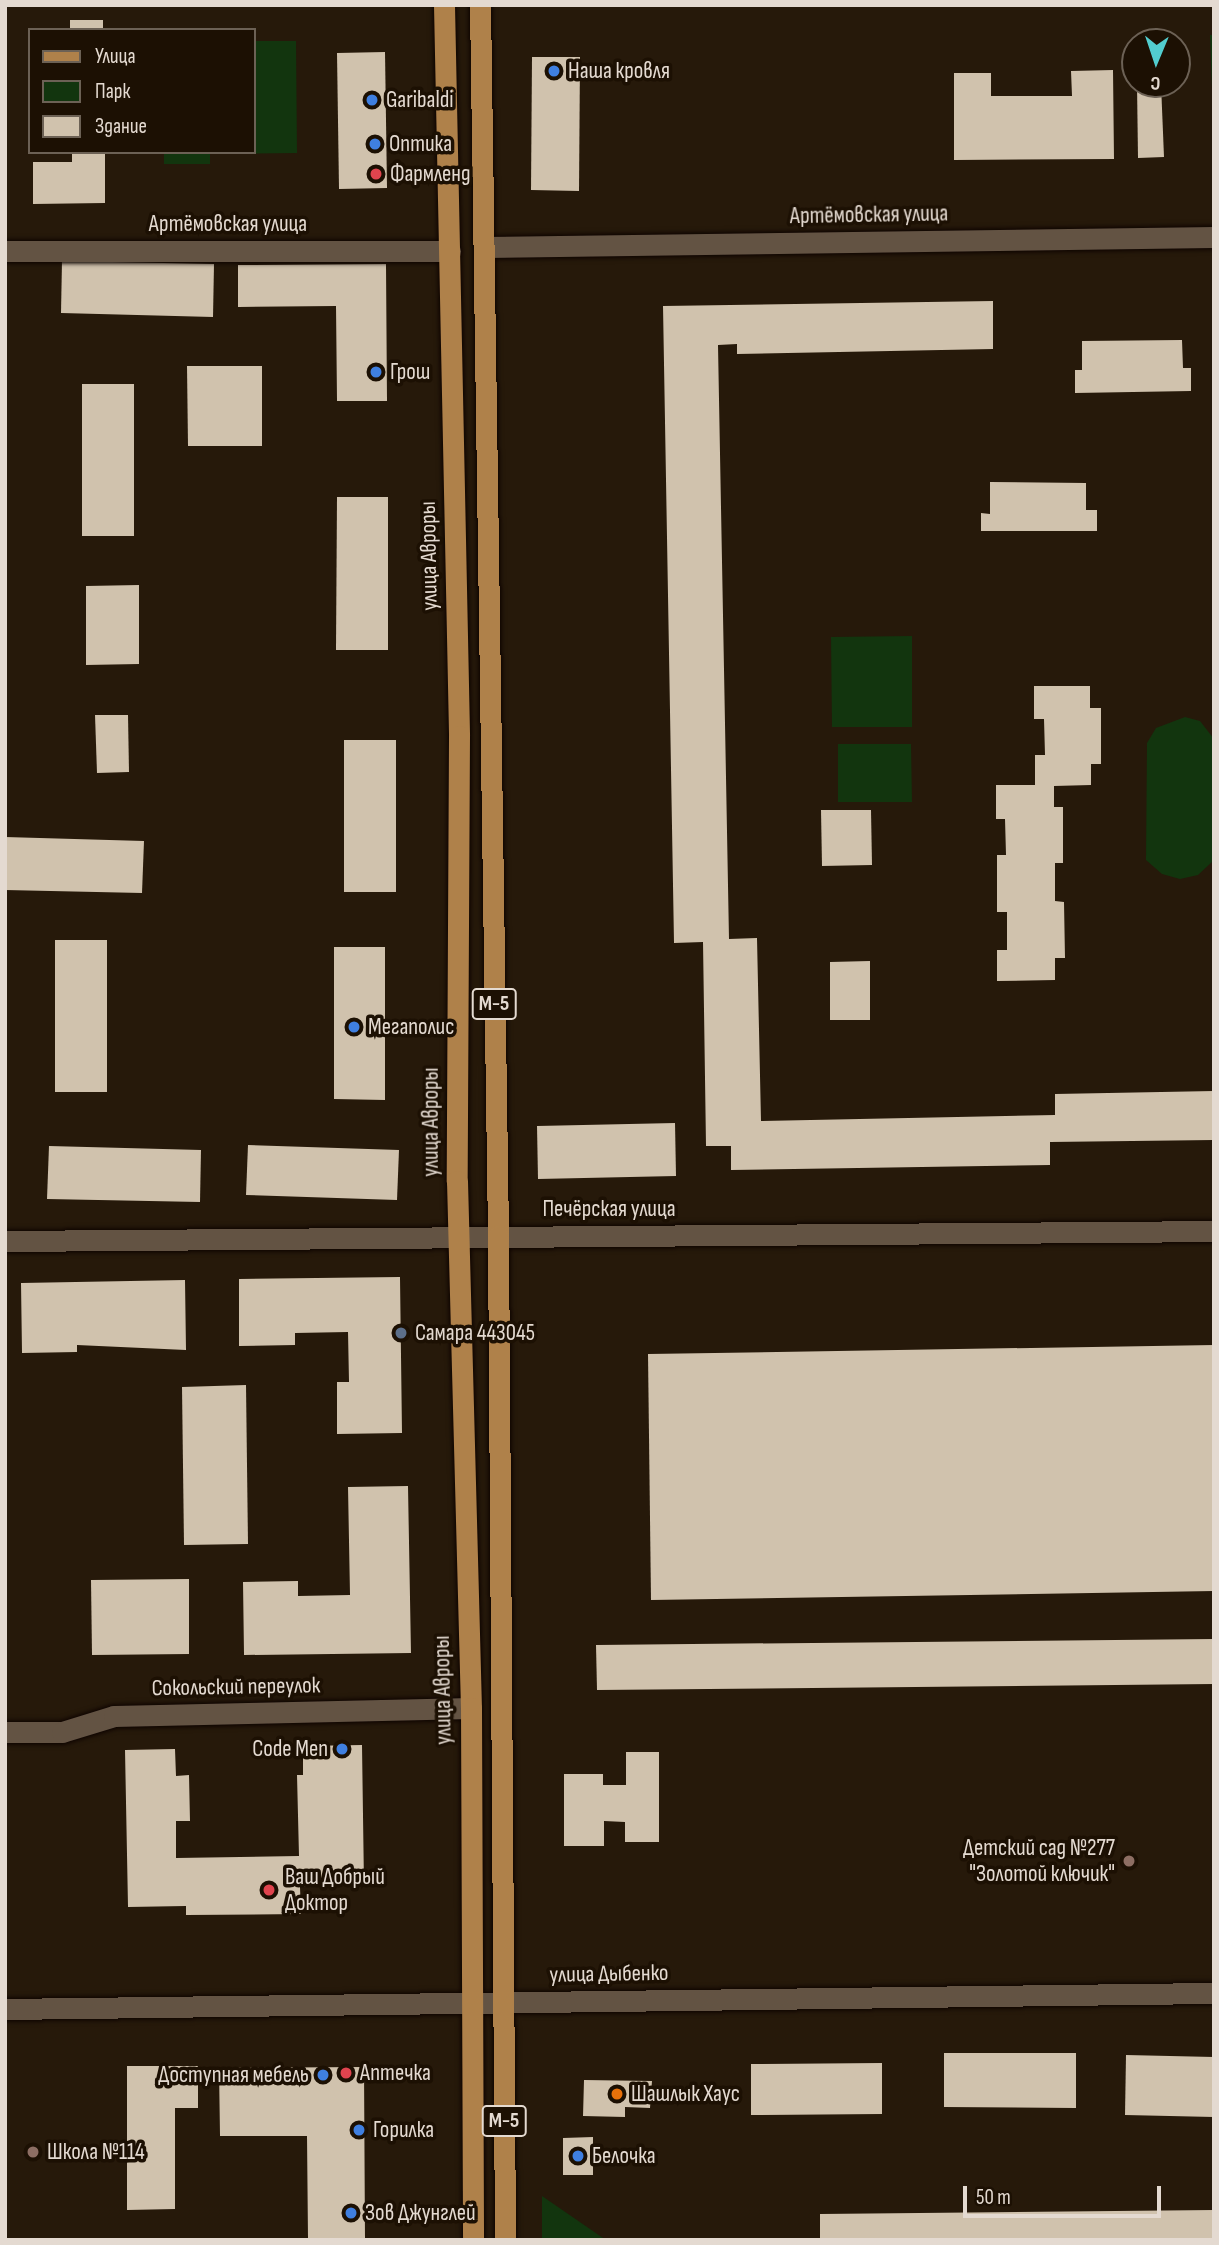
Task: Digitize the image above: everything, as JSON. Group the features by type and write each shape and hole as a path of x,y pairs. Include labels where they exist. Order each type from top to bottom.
{"main road":[{"name":"улица Авроры","path":"444,5 459,736 457,1235 471,1708 472,2240"},
{"name":"М-5","path":"480,5 498,1236 505,2240"}],"street":[{"name":"Артёмовская улица","path":"484,247 1214,237"},
{"name":"Артёмовская улица","path":"5,251 450,251"},
{"name":"Печёрская улица","path":"5,1241 457,1235 1214,1231"},
{"name":"Сокольский переулок","path":"5,1732 62,1731 114,1716 471,1708"},
{"name":"улица Дыбенко","path":"5,2009 1214,1993"}],"green space":[{"path":"1210,35 1214,35 1214,141"},
{"path":"256,41 296,41 297,153 256,154"},
{"path":"164,154 210,154 210,164 164,164"},
{"path":"912,636 912,727 832,727 831,637"},
{"path":"1185,717 1200,721 1214,739 1214,860 1198,875 1180,879 1162,874 1146,860 1147,743 1156,728"},
{"path":"838,744 911,744 912,802 838,802"},
{"path":"542,2196 606,2240 542,2240"}],"building":[{"path":"70,20 103,20 103,28 70,28"},
{"path":"385,52 387,188 339,189 337,53"},
{"path":"532,57 580,57 579,191 531,190"},
{"path":"1113,70 1114,159 954,160 954,73 991,73 991,96 1072,96 1071,71"},
{"path":"1137,98 1162,98 1164,157 1138,158"},
{"path":"72,154 105,154 105,203 33,204 33,162 72,162"},
{"path":"62,261 214,264 213,317 61,313"},
{"path":"386,264 387,401 337,401 336,306 238,307 238,265"},
{"path":"993,301 993,349 737,354 737,344 718,345 729,939 757,938 761,1121 1055,1115 1055,1094 1214,1091 1214,1140 1050,1142 1050,1165 731,1170 731,1146 706,1146 703,942 674,943 663,306"},
{"path":"1182,340 1183,368 1191,368 1191,391 1075,393 1075,370 1082,370 1082,341"},
{"path":"187,366 262,366 262,446 188,446"},
{"path":"82,384 134,384 134,536 82,536"},
{"path":"990,482 1086,483 1086,510 1097,510 1097,531 981,531 981,513 990,514"},
{"path":"337,497 388,497 388,650 336,650"},
{"path":"139,585 139,664 86,665 86,586"},
{"path":"1034,686 1090,686 1090,708 1101,708 1101,764 1091,764 1091,785 1054,786 1054,807 1063,807 1063,863 1055,863 1055,901 1064,902 1065,958 1055,958 1055,980 997,981 997,950 1007,950 1007,912 997,912 997,855 1006,855 1005,819 996,819 996,785 1035,785 1035,755 1045,755 1044,719 1034,719"},
{"path":"95,715 128,715 129,772 97,773"},
{"path":"344,740 396,740 396,892 344,892"},
{"path":"821,810 871,810 872,865 822,866"},
{"path":"5,837 144,841 142,893 5,890"},
{"path":"55,940 107,940 107,1092 55,1092"},
{"path":"334,947 385,947 385,1100 334,1099"},
{"path":"870,961 870,1020 830,1020 830,962"},
{"path":"675,1123 676,1176 538,1179 537,1126"},
{"path":"248,1145 399,1150 397,1200 246,1195"},
{"path":"49,1146 201,1150 200,1202 47,1199"},
{"path":"400,1277 402,1433 337,1434 337,1382 349,1382 348,1332 295,1333 295,1345 239,1346 239,1279"},
{"path":"185,1280 186,1350 77,1345 77,1352 22,1353 21,1283"},
{"path":"1214,1345 1214,1591 651,1600 648,1354"},
{"path":"246,1385 248,1544 184,1545 182,1387"},
{"path":"408,1486 411,1653 244,1655 243,1582 298,1581 298,1596 350,1595 348,1487"},
{"path":"189,1579 189,1654 92,1655 91,1580"},
{"path":"1214,1639 1214,1684 597,1690 596,1645"},
{"path":"362,1745 364,1885 300,1887 301,1914 186,1915 186,1906 128,1907 125,1750 175,1749 176,1776 189,1775 190,1821 176,1821 176,1858 299,1856 297,1775 303,1775 303,1746"},
{"path":"626,1752 659,1752 659,1842 625,1842 625,1822 604,1821 604,1846 564,1846 564,1774 603,1774 603,1785 626,1785"},
{"path":"944,2053 1076,2053 1076,2108 944,2107"},
{"path":"1126,2055 1214,2057 1214,2117 1125,2115"},
{"path":"882,2063 882,2114 751,2115 751,2064"},
{"path":"127,2066 198,2066 198,2108 175,2108 175,2209 127,2210"},
{"path":"364,2067 365,2240 308,2240 307,2136 220,2136 219,2068"},
{"name":"Шашлык Хаус","path":"584,2080 652,2081 650,2108 625,2107 625,2117 583,2116"},
{"name":"Белочка","path":"593,2137 593,2175 563,2175 563,2138"},
{"path":"1214,2210 1214,2240 820,2240 820,2214"}],"place":[{"name":"Наша кровля","path":"554,71"},
{"name":"Garibaldi","path":"372,100"},
{"name":"Оптика","path":"375,144"},
{"name":"Фармленд","path":"376,174"},
{"name":"Грош","path":"376,372"},
{"name":"Мегаполис","path":"354,1027"},
{"name":"Самара 443045","path":"401,1333"},
{"name":"Code Men","path":"342,1749"},
{"name":"Детский сад №277 \"Золотой ключик\"","path":"1129,1861"},
{"name":"Ваш Добрый Доктор","path":"269,1890"},
{"name":"Аптечка","path":"346,2073"},
{"name":"Доступная мебель","path":"323,2075"},
{"name":"Шашлык Хаус","path":"617,2094"},
{"name":"Горилка","path":"359,2130"},
{"name":"Школа №114","path":"33,2152"},
{"name":"Белочка","path":"578,2156"},
{"name":"Зов Джунглей","path":"351,2213"}]}
